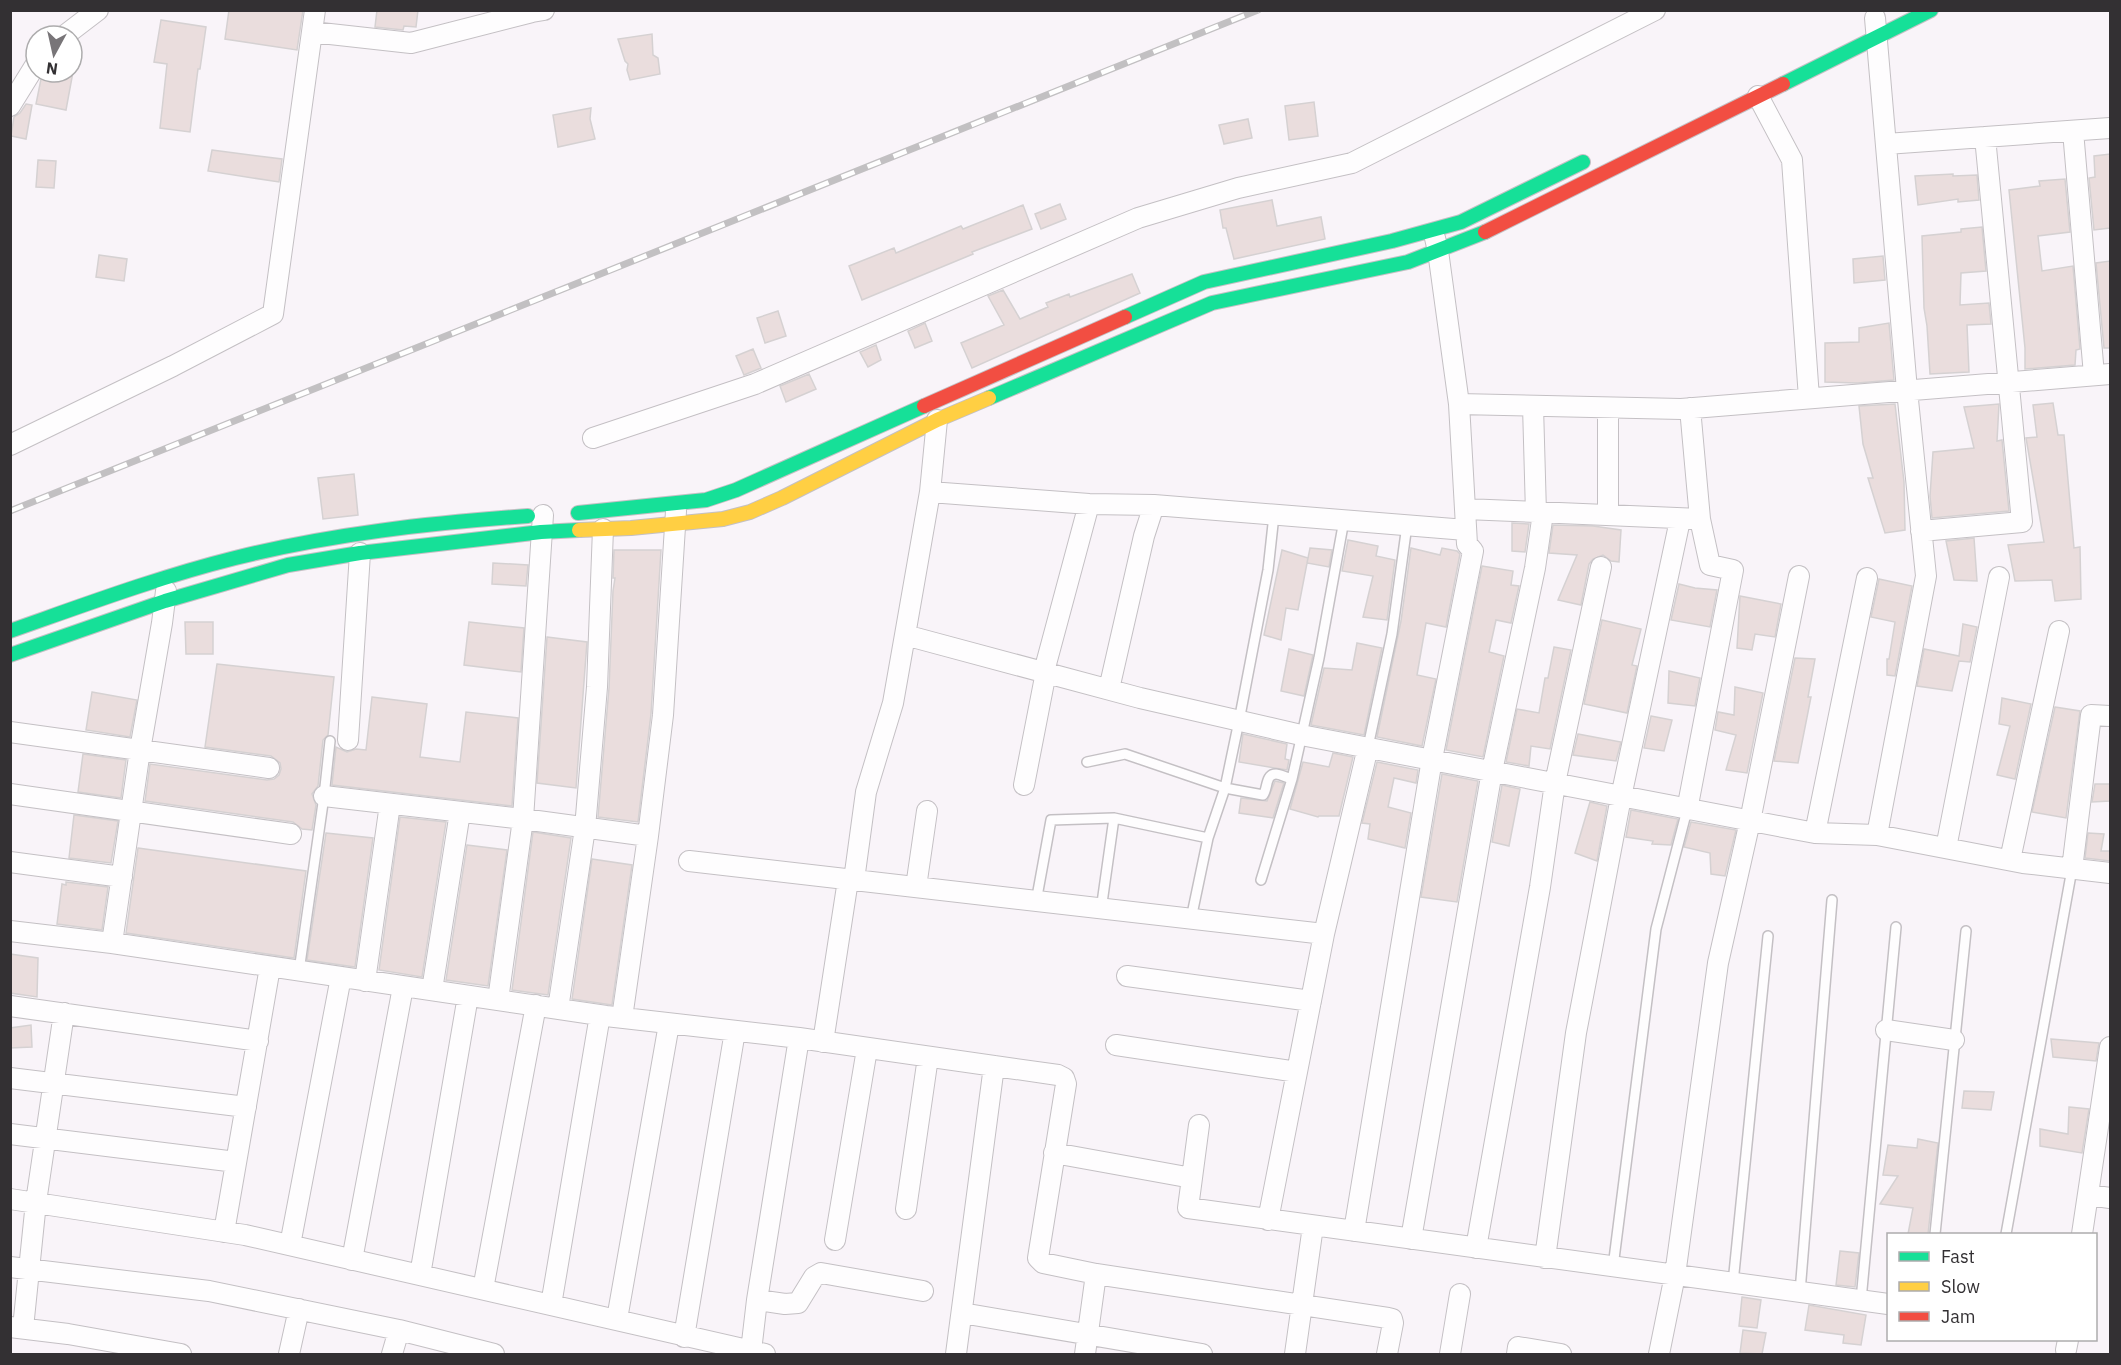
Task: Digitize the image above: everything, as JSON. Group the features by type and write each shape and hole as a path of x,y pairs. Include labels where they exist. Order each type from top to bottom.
{"street":[{"path":"80,24 98,10"},
{"path":"10,445 173,366 273,314 315,10"},
{"path":"312,32 411,43 544,10"},
{"path":"593,438 754,384 1138,218 1238,188 1352,163 1655,10"},
{"path":"10,631 167,576 266,550 362,533 432,523 676,514 723,519 750,512 937,420 1212,303 1408,262 1474,237 1758,96 1877,22 1931,10"},
{"path":"1877,22 1907,390 1926,576 1877,835"},
{"path":"10,106 24,83"},
{"path":"1758,96 1792,160 1809,398"},
{"path":"1886,144 2110,128"},
{"path":"1459,405 1690,408 2102,374 2073,131"},
{"path":"1921,531 2022,522 1985,137"},
{"path":"10,655 165,601 288,565 550,519 603,529 676,514 706,500 736,490 1204,282 1392,241 1461,222 1597,155"},
{"path":"1354,1231 1432,759 1473,551 1467,543 1459,405 1438,251 1432,230"},
{"path":"1411,1239 1492,771 1535,568 1539,513 1533,406"},
{"path":"1608,408 1608,515"},
{"path":"1687,810 1733,570 1710,565 1700,519 1690,408"},
{"path":"823,1042 867,792 893,703 930,492 937,420"},
{"path":"930,492 1089,504 1154,505 1466,530"},
{"path":"1024,785 1046,664 1089,504"},
{"path":"1109,689 1144,536 1154,505"},
{"path":"1465,510 1700,519"},
{"path":"622,1018 663,715 676,514"},
{"path":"498,999 523,819 550,519"},
{"path":"1545,1258 1576,1033 1620,796 1680,520"},
{"path":"558,1009 585,828 597,687 603,529"},
{"path":"339,741 360,553"},
{"path":"1476,1248 1538,899 1555,783 1601,567"},
{"path":"112,943 167,576"},
{"path":"1659,1354 1675,1275 1718,963 1750,821 1798,576"},
{"path":"1946,848 1999,577"},
{"path":"1815,833 1867,578"},
{"path":"2010,860 2059,631"},
{"path":"905,635 1109,689 1300,735 1815,833 1877,835 2010,860 2110,873"},
{"path":"2073,869 2091,715 2110,716"},
{"path":"10,732 269,768"},
{"path":"1268,1220 1324,934 1368,747"},
{"path":"10,794 291,834"},
{"path":"324,796 648,836"},
{"path":"365,981 390,804"},
{"path":"432,990 460,812"},
{"path":"916,887 927,812"},
{"path":"10,861 122,877"},
{"path":"689,861 1324,934"},
{"path":"10,931 112,943 600,1015 799,1038 1058,1075 1064,1078 1066,1084 1038,1258 1043,1263 1096,1274 1392,1319 1387,1354"},
{"path":"224,1232 270,967"},
{"path":"1127,976 1311,1001"},
{"path":"290,1245 341,977"},
{"path":"352,1260 403,987"},
{"path":"420,1275 468,996"},
{"path":"483,1289 536,1005"},
{"path":"10,1006 258,1041"},
{"path":"64,1013 36,1202 20,1268 16,1328 68,1334 182,1354"},
{"path":"551,1305 600,1015"},
{"path":"617,1319 669,1024"},
{"path":"1886,1030 1954,1040"},
{"path":"684,1337 735,1031"},
{"path":"10,1199 224,1232 290,1245 758,1353 757,1300 799,1038"},
{"path":"1116,1045 1297,1072"},
{"path":"2082,1233 2110,1047"},
{"path":"835,1240 867,1048"},
{"path":"906,1209 928,1057"},
{"path":"956,1354 994,1066"},
{"path":"10,1078 246,1107"},
{"path":"1199,1125 1188,1208 1887,1304"},
{"path":"10,1134 236,1162"},
{"path":"1054,1153 1192,1178"},
{"path":"2089,1195 2110,1198"},
{"path":"1294,1354 1313,1226"},
{"path":"20,1268 209,1291 399,1330 494,1354"},
{"path":"757,1300 786,1304 798,1303 814,1277 821,1273 923,1291"},
{"path":"1086,1345 1096,1274"},
{"path":"1450,1354 1460,1294"},
{"path":"289,1354 299,1310"},
{"path":"962,1313 1086,1345 1202,1354"},
{"path":"392,1354 399,1330"},
{"path":"1517,1354 1518,1347 1561,1354"}],"lane":[{"path":"1191,919 1208,838 1225,788 1239,721 1268,570 1274,515"},
{"path":"1261,880 1292,779 1319,658 1344,520"},
{"path":"1368,747 1392,634 1407,525"},
{"path":"299,971 324,796 339,741"},
{"path":"1087,762 1125,754 1225,788 1263,795 1270,777 1276,774 1292,779"},
{"path":"1613,1267 1656,929 1687,810"},
{"path":"1036,902 1051,820 1114,818 1208,838"},
{"path":"1101,910 1114,818"},
{"path":"2006,1233 2073,869"},
{"path":"1800,1292 1832,900"},
{"path":"1861,1300 1896,927"},
{"path":"1935,1233 1966,931"},
{"path":"1733,1283 1768,936"}],"building":[{"path":"229,10 303,10 297,50 225,39"},
{"path":"377,10 418,10 416,27 404,26 403,30 375,27"},
{"path":"161,20 206,27 190,132 160,128 167,64 154,62"},
{"path":"652,34 653,55 658,58 660,74 630,80 628,64 618,39"},
{"path":"40,84 71,84 66,110 36,104"},
{"path":"1314,102 1318,136 1289,140 1285,106"},
{"path":"26,104 32,105 26,139 11,136 14,117"},
{"path":"591,108 590,119 595,139 558,147 553,115"},
{"path":"1248,119 1252,138 1224,144 1219,125"},
{"path":"212,150 282,159 279,182 208,171"},
{"path":"2110,154 2110,228 2094,230 2089,178 2095,177 2094,156"},
{"path":"38,160 56,161 54,188 36,187"},
{"path":"1953,174 1953,176 1977,175 1979,200 1958,202 1958,199 1918,205 1915,176"},
{"path":"2065,179 2070,232 2038,236 2042,271 2073,266 2080,349 2076,350 2075,365 2025,369 2025,348 2009,190 2040,186 2039,181"},
{"path":"1272,200 1277,226 1321,217 1325,239 1234,259 1226,228 1223,228 1220,210"},
{"path":"1060,204 1066,219 1041,229 1035,214"},
{"path":"1023,205 1032,229 972,252 973,254 862,300 849,266 894,248 896,253 961,226 963,229"},
{"path":"1982,227 1986,271 1961,273 1960,305 1989,303 1991,324 1967,325 1969,372 1930,374 1924,308 1922,236 1961,232 1961,229"},
{"path":"99,255 127,259 124,281 96,277"},
{"path":"1883,256 1885,280 1854,283 1853,259"},
{"path":"2110,261 2110,348 2104,348 2096,263"},
{"path":"1132,274 1140,293 972,368 961,343 1004,325 988,296 1003,290 1020,319 1048,307 1046,303 1069,294 1070,297"},
{"path":"778,311 786,336 765,343 757,318"},
{"path":"925,323 932,341 915,348 908,331"},
{"path":"1889,323 1894,380 1857,383 1825,382 1825,343 1859,342 1859,328"},
{"path":"876,345 881,360 868,367 860,352"},
{"path":"753,349 761,368 744,375 736,356"},
{"path":"809,374 816,389 786,402 780,386"},
{"path":"2053,403 2058,435 2064,435 2074,548 2080,547 2081,599 2055,601 2052,580 2015,581 2008,545 2044,542 2026,438 2037,437 2033,405"},
{"path":"1895,404 1904,482 1905,530 1885,533 1868,478 1873,478 1863,444 1859,406"},
{"path":"1999,404 1997,441 2002,440 2009,511 1932,518 1930,496 1933,452 1974,448 1964,407"},
{"path":"354,474 358,515 323,519 318,478"},
{"path":"1512,523 1529,524 1525,552 1512,551"},
{"path":"1553,525 1593,526 1621,530 1619,562 1611,561 1603,555 1593,559 1589,564 1581,605 1558,600 1577,555 1549,553"},
{"path":"1974,538 1977,581 1954,580 1946,541"},
{"path":"1348,540 1378,546 1376,556 1395,560 1387,620 1363,617 1373,576 1342,571"},
{"path":"1310,548 1332,550 1329,567 1307,563"},
{"path":"1411,548 1440,555 1442,548 1457,551 1460,554 1446,627 1426,623 1417,675 1436,679 1422,746 1377,737 1401,621"},
{"path":"614,550 661,550 651,714 638,822 598,817 609,688 615,578 613,578"},
{"path":"1282,550 1308,558 1298,610 1286,608 1281,640 1264,635"},
{"path":"493,563 528,565 526,586 492,584"},
{"path":"1482,566 1513,571 1511,585 1519,586 1511,623 1496,620 1489,652 1504,656 1483,757 1446,750"},
{"path":"1879,579 1912,586 1895,676 1887,675 1887,659 1889,659 1895,622 1871,617"},
{"path":"1679,584 1717,590 1710,627 1671,620"},
{"path":"1740,596 1781,604 1775,637 1755,634 1752,650 1737,648"},
{"path":"1602,620 1641,629 1632,665 1637,666 1627,713 1584,704"},
{"path":"185,622 213,622 213,654 186,654"},
{"path":"469,622 524,628 521,672 464,665"},
{"path":"1963,624 1977,627 1970,662 1959,661 1952,691 1917,686 1924,649 1959,656"},
{"path":"547,637 587,642 576,788 537,783"},
{"path":"1357,643 1382,648 1364,735 1311,725 1324,668 1352,670"},
{"path":"1554,647 1571,650 1550,749 1531,746 1529,766 1506,762 1517,709 1539,713 1545,678 1548,678"},
{"path":"1289,649 1313,655 1304,696 1281,691"},
{"path":"1795,658 1815,659 1808,697 1811,697 1798,763 1774,761"},
{"path":"217,664 334,677 328,735 323,740 318,786 312,794 316,805 312,830 302,829 293,822 145,801 150,764 267,780 279,775 280,763 271,756 205,747"},
{"path":"1669,671 1700,678 1695,706 1668,703"},
{"path":"1735,687 1763,693 1747,773 1726,770 1736,735 1715,730 1718,712 1734,715"},
{"path":"92,692 137,700 130,737 86,730"},
{"path":"372,697 427,704 420,757 460,762 466,712 518,718 512,806 332,785 336,747 347,752 356,749 366,750"},
{"path":"2002,698 2031,704 2015,779 1997,775 2010,726 1999,724"},
{"path":"2055,707 2080,711 2066,818 2032,812"},
{"path":"1651,716 1672,720 1664,751 1644,748"},
{"path":"1243,734 1287,744 1285,759 1289,760 1287,770 1239,762"},
{"path":"1578,734 1621,742 1616,761 1573,755"},
{"path":"1333,753 1353,757 1339,816 1318,817 1290,809 1303,762 1329,767"},
{"path":"83,754 126,760 121,798 78,792"},
{"path":"1377,762 1418,770 1416,783 1394,778 1388,807 1411,813 1405,848 1368,839 1370,824 1362,823"},
{"path":"1442,774 1478,781 1457,902 1421,897"},
{"path":"1275,781 1284,783 1273,818 1239,813 1241,798 1267,801"},
{"path":"2095,784 2110,784 2110,801 2092,802"},
{"path":"1502,785 1520,789 1509,846 1492,842"},
{"path":"1590,802 1607,806 1597,861 1575,853"},
{"path":"1631,810 1678,819 1671,845 1652,844 1653,841 1626,837"},
{"path":"74,815 118,821 111,863 69,858"},
{"path":"400,817 446,822 422,977 379,970"},
{"path":"1691,822 1736,830 1725,876 1711,874 1710,853 1684,847"},
{"path":"533,832 571,838 548,995 512,990"},
{"path":"326,833 373,838 355,967 307,960"},
{"path":"2088,833 2104,834 2101,851 2110,851 2110,861 2085,858"},
{"path":"467,845 507,850 488,986 446,980"},
{"path":"138,848 306,871 294,958 126,933"},
{"path":"592,859 632,865 612,1005 572,999"},
{"path":"66,882 108,887 102,930 57,924 62,884 66,885"},
{"path":"10,954 38,958 37,997 10,993"},
{"path":"31,1025 32,1047 10,1048 10,1028"},
{"path":"2051,1039 2099,1043 2096,1061 2053,1057"},
{"path":"1964,1091 1994,1092 1991,1110 1962,1108"},
{"path":"2069,1107 2089,1109 2082,1153 2040,1146 2040,1129 2068,1134"},
{"path":"1918,1139 1938,1143 1928,1233 1908,1233 1913,1208 1880,1204 1898,1176 1883,1175 1888,1145 1917,1148"},
{"path":"1840,1251 1859,1253 1855,1287 1836,1285"},
{"path":"1742,1297 1761,1300 1757,1328 1739,1326"},
{"path":"1809,1305 1866,1315 1861,1345 1843,1343 1844,1335 1805,1330"},
{"path":"1743,1330 1766,1333 1762,1354 1740,1353"}],"railway":[{"path":"10,511 1258,10"}],"traffic: fast":[{"path":"1783,84 1931,10"},
{"path":"1125,317 1204,282 1392,241 1461,222 1583,162"},
{"path":"989,398 1212,303 1408,262 1485,232"},
{"path":"578,513 706,500 736,490 924,406"},
{"path":"10,631 178,574 271,550 381,531 528,516"},
{"path":"10,655 165,601 288,565 360,553 541,532 579,530"}],"traffic: slow":[{"path":"579,530 631,528 723,519 750,512 937,420 989,398"}],"traffic: jam":[{"path":"1485,232 1783,84"},
{"path":"924,406 1125,317"}]}
